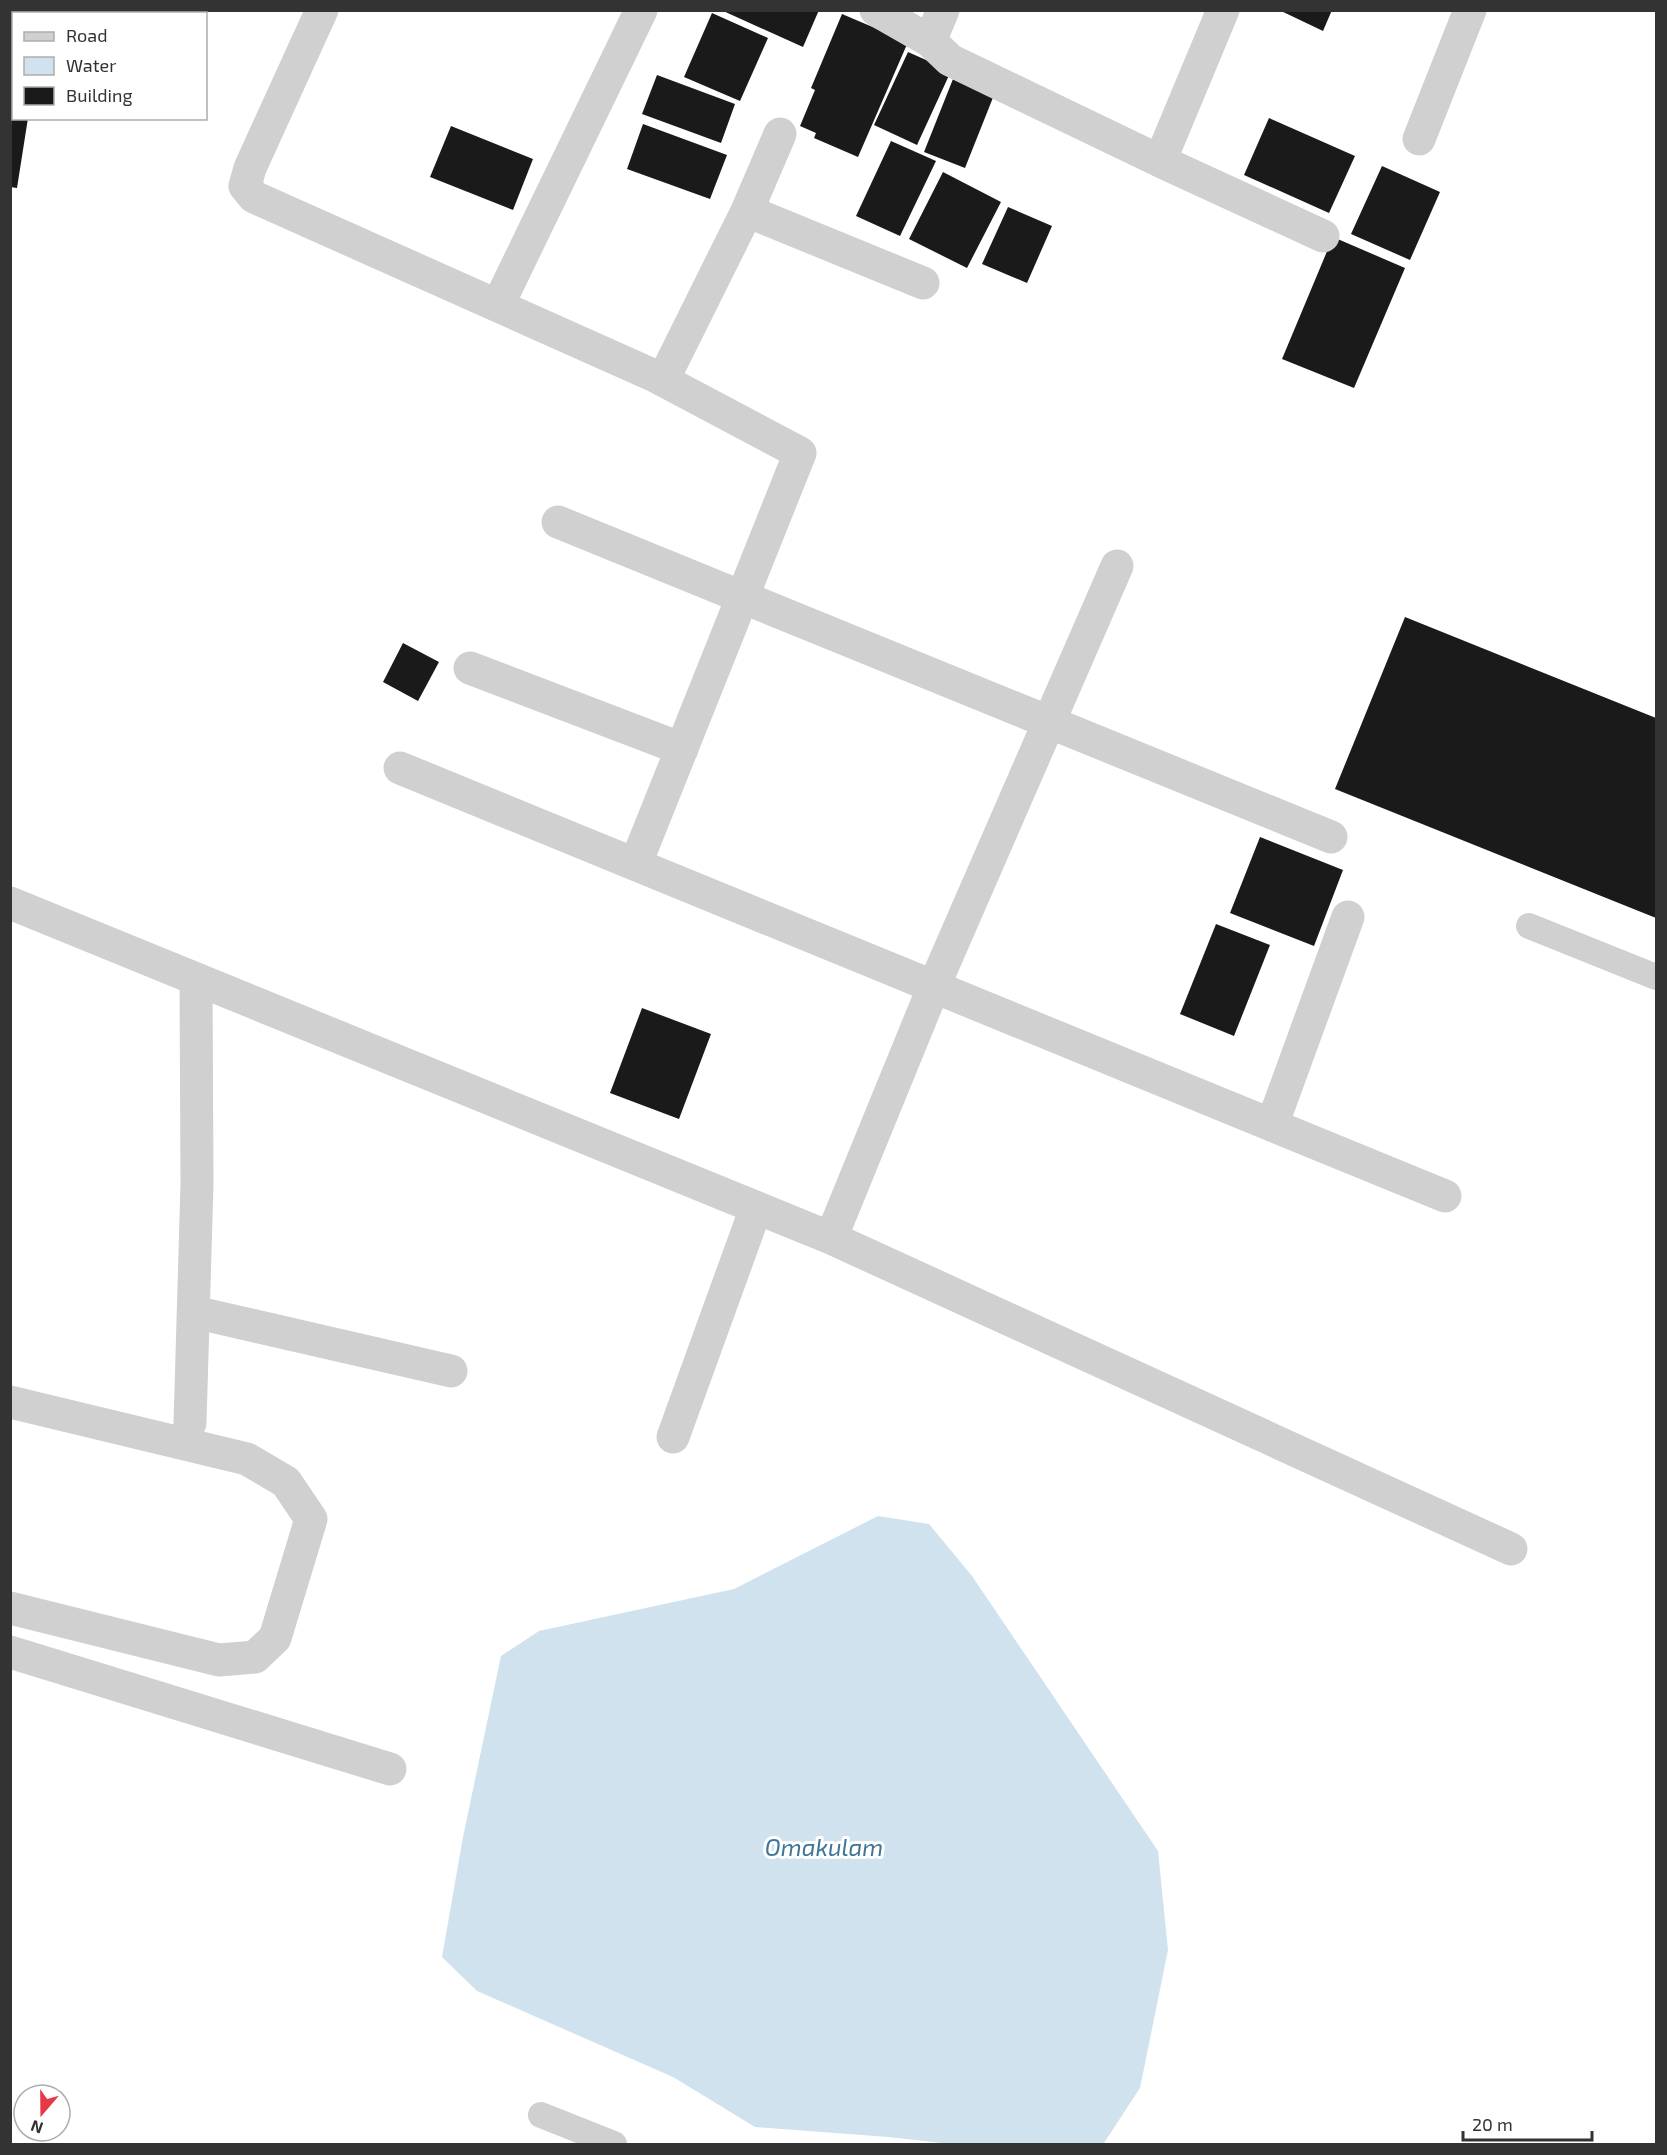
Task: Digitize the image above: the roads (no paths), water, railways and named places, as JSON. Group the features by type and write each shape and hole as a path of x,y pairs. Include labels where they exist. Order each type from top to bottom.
{"street":[{"path":"322,10 250,168 245,186 254,198 655,376 800,453 636,863"},
{"path":"498,305 641,10"},
{"path":"876,10 930,41 950,60 1323,236"},
{"path":"930,41 943,10"},
{"path":"1160,161 1223,10"},
{"path":"1419,139 1470,10"},
{"path":"655,376 666,374 747,211 780,134"},
{"path":"747,211 923,284"},
{"path":"558,522 1330,837"},
{"path":"831,1238 934,986 1117,566"},
{"path":"470,668 682,749"},
{"path":"400,768 1445,1196"},
{"path":"10,903 831,1238 1511,1549"},
{"path":"1272,1125 1348,917"},
{"path":"190,1423 197,1184 196,979"},
{"path":"673,1437 756,1208"},
{"path":"194,1312 452,1371"},
{"path":"10,1402 247,1459 286,1482 311,1519 275,1638 255,1657 219,1660 10,1608"},
{"path":"10,1652 390,1769"}],"lane":[{"path":"1529,927 1656,976"},
{"path":"542,2115 614,2145"}],"water":[{"name":"Omakulam","path":"878,1516 929,1524 972,1576 1158,1851 1168,1950 1140,2088 1104,2143 951,2144 755,2127 673,2077 477,1991 442,1957 463,1837 501,1656 539,1631 734,1589"}]}
